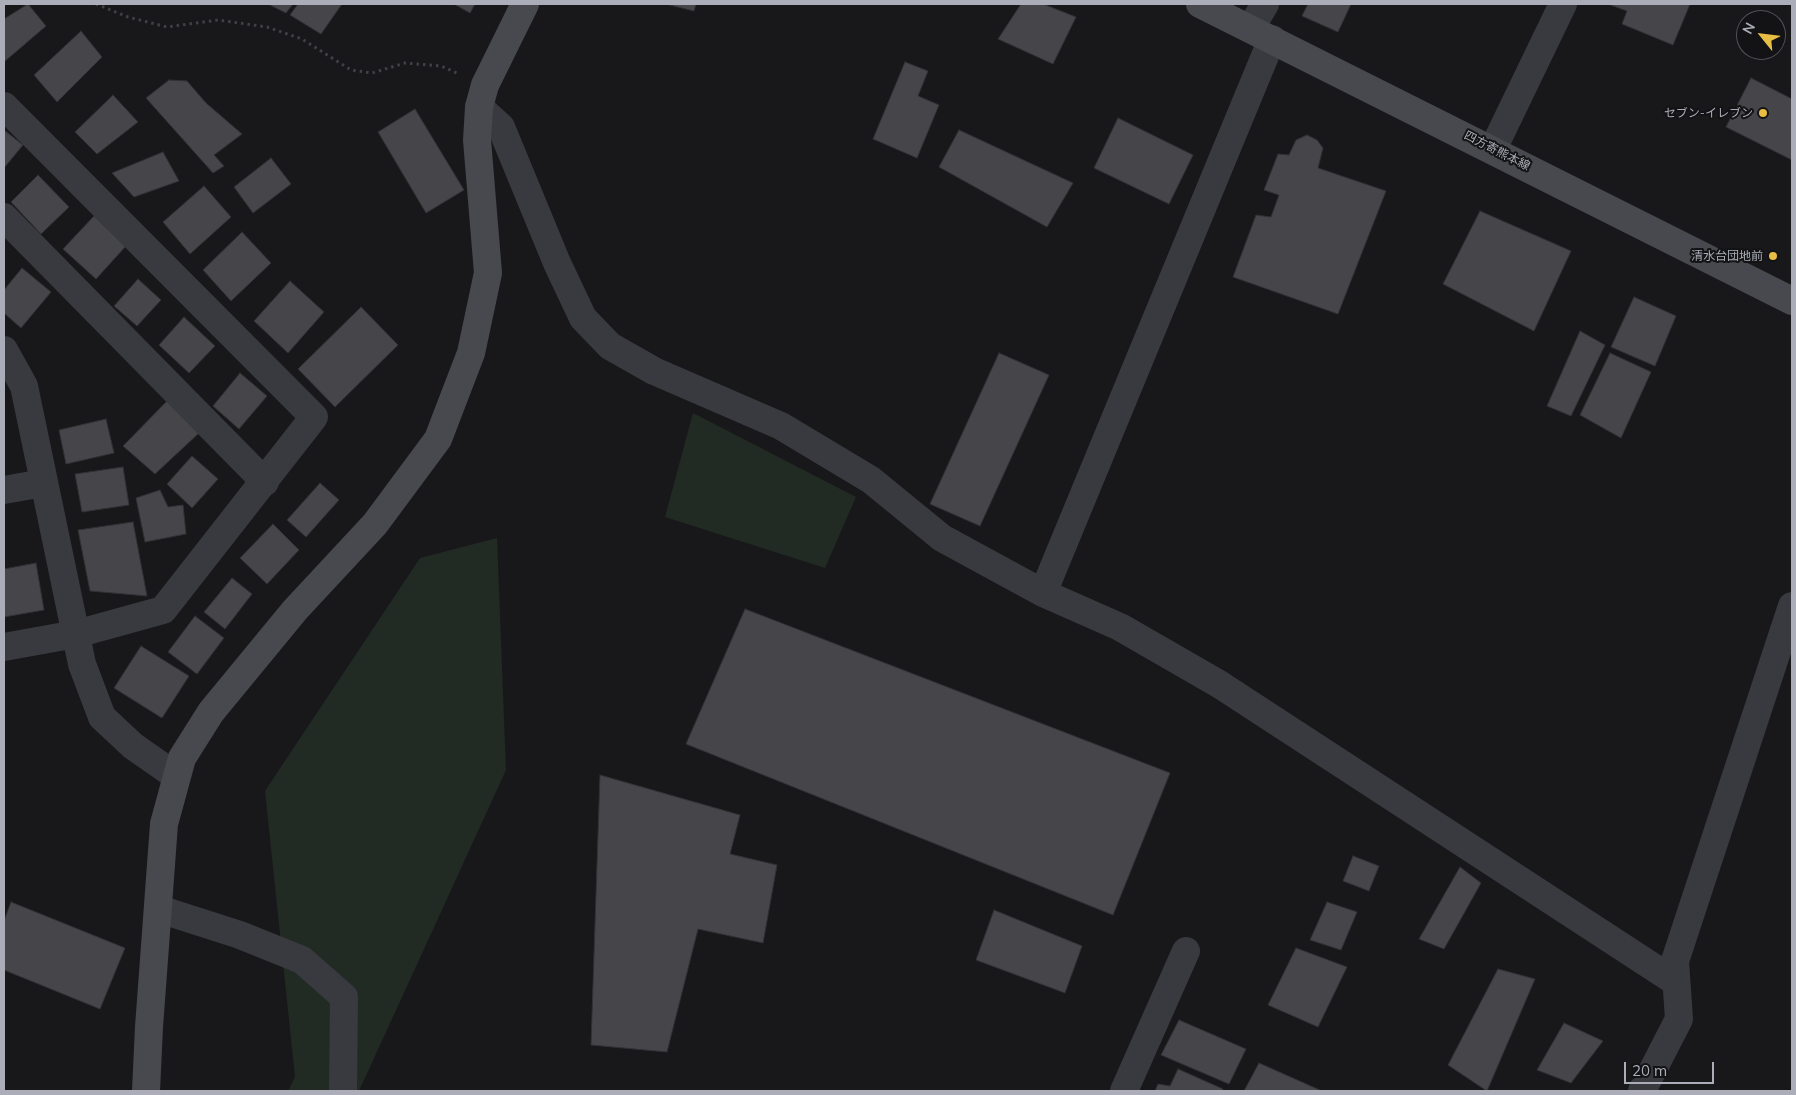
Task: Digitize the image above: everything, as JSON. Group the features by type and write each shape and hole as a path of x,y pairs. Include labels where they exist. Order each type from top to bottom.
{"street":[{"path":"146,1091 164,824 182,758 211,712 296,610 375,524 438,439 471,353 488,273 477,140 482,96 525,4"},
{"name":"四方寄熊本線","path":"1200,4 1493,149 1792,301"},
{"path":"1043,593 1262,34 1265,4"},
{"path":"1493,149 1563,4"},
{"path":"482,96 501,127 557,263 583,318 610,346 654,371 781,426 871,480 942,538 1043,593 1120,627 1219,684 1676,982"},
{"path":"4,106 314,417 163,610 76,634 4,647"},
{"path":"4,217 265,482"},
{"path":"4,350 24,386 82,664 102,717 133,746 176,776"},
{"path":"4,490 44,483"},
{"path":"1642,1091 1679,1019 1675,961 1792,606"},
{"path":"158,909 240,935 302,960 344,997 343,1091"},
{"path":"1124,1091 1186,951"}],"path":[{"path":"96,4 128,17 167,27 218,20 267,28 302,39 351,70 372,72 405,63 441,66 482,96"}],"shaded area":[{"path":"693,413 856,497 825,568 665,517"},
{"path":"497,538 506,770 359,1091 288,1091 295,1077 265,791 420,558"}],"building":[{"path":"28,4 46,26 4,62 4,19"},
{"path":"268,4 293,4 286,13"},
{"path":"298,4 342,4 321,34 290,15"},
{"path":"454,4 475,4 470,13"},
{"path":"666,4 696,4 694,11"},
{"path":"1021,4 1043,4 1076,17 1053,64 998,39"},
{"path":"1308,4 1351,4 1338,32 1302,16"},
{"path":"1608,4 1690,4 1673,45 1622,24 1627,11"},
{"path":"81,31 102,57 57,102 34,75"},
{"path":"905,62 928,71 918,96 939,105 917,158 873,139"},
{"name":"セブン-イレブン","path":"1751,78 1792,99 1792,160 1726,127"},
{"path":"169,80 187,81 206,103 242,134 214,155 224,166 213,173 146,98"},
{"path":"113,95 138,122 97,154 75,132"},
{"path":"415,109 464,190 426,213 378,132"},
{"path":"1118,118 1193,155 1169,204 1094,168"},
{"path":"4,130 23,145 4,168"},
{"path":"959,130 1073,183 1047,227 939,167"},
{"path":"1307,135 1317,140 1323,148 1318,168 1386,191 1338,314 1233,277 1256,215 1271,217 1279,195 1264,190 1278,154 1289,155 1296,140"},
{"path":"163,152 179,181 134,197 112,173"},
{"path":"271,158 291,184 253,213 234,187"},
{"path":"38,175 69,207 41,234 11,202"},
{"path":"204,186 231,217 190,254 163,222"},
{"path":"1480,211 1571,251 1534,331 1443,284"},
{"path":"94,216 126,246 96,279 63,249"},
{"path":"242,232 271,263 231,301 203,270"},
{"path":"22,268 51,292 21,328 4,313 4,290"},
{"path":"138,279 161,300 137,326 114,306"},
{"path":"290,281 324,312 288,353 254,321"},
{"path":"1634,297 1676,316 1655,366 1611,347"},
{"path":"361,307 398,345 335,407 298,369"},
{"path":"184,317 215,346 189,373 159,345"},
{"path":"1580,331 1605,345 1571,416 1547,406"},
{"path":"999,353 1049,375 980,526 930,504"},
{"path":"1610,353 1651,372 1621,438 1580,415"},
{"path":"240,373 267,396 239,429 213,406"},
{"path":"170,398 199,433 155,474 123,446"},
{"path":"106,419 114,453 66,464 59,430"},
{"path":"192,456 218,479 192,508 167,484"},
{"path":"123,467 129,505 82,512 75,474"},
{"path":"320,483 339,500 306,537 287,520"},
{"path":"160,490 168,507 183,505 186,534 145,542 136,498"},
{"path":"133,522 147,596 90,591 78,530"},
{"path":"273,524 299,550 267,584 240,558"},
{"path":"36,563 44,610 4,617 4,569"},
{"path":"232,578 252,594 225,629 204,612"},
{"path":"745,609 1170,773 1113,915 686,744"},
{"path":"195,616 224,638 197,674 168,652"},
{"path":"141,646 189,676 162,718 114,688"},
{"path":"600,775 740,815 730,854 777,865 763,943 698,929 667,1052 591,1045"},
{"path":"1353,856 1379,866 1369,891 1343,881"},
{"path":"1460,867 1481,883 1444,949 1419,939"},
{"path":"11,902 125,948 100,1009 4,970 4,921"},
{"path":"1327,902 1357,912 1341,950 1310,940"},
{"path":"994,910 1082,946 1065,993 976,960"},
{"path":"1296,948 1347,967 1318,1027 1268,1005"},
{"path":"1498,969 1535,979 1487,1091 1448,1065"},
{"path":"1179,1020 1246,1049 1229,1084 1161,1055"},
{"path":"1564,1023 1603,1041 1571,1083 1537,1070"},
{"path":"1259,1063 1322,1091 1244,1091"},
{"path":"1178,1069 1223,1089 1222,1091 1155,1091 1158,1084 1170,1086"}],"place":[{"name":"セブン-イレブン","path":"1763,113"},
{"name":"清水台団地前","path":"1773,256"}]}
